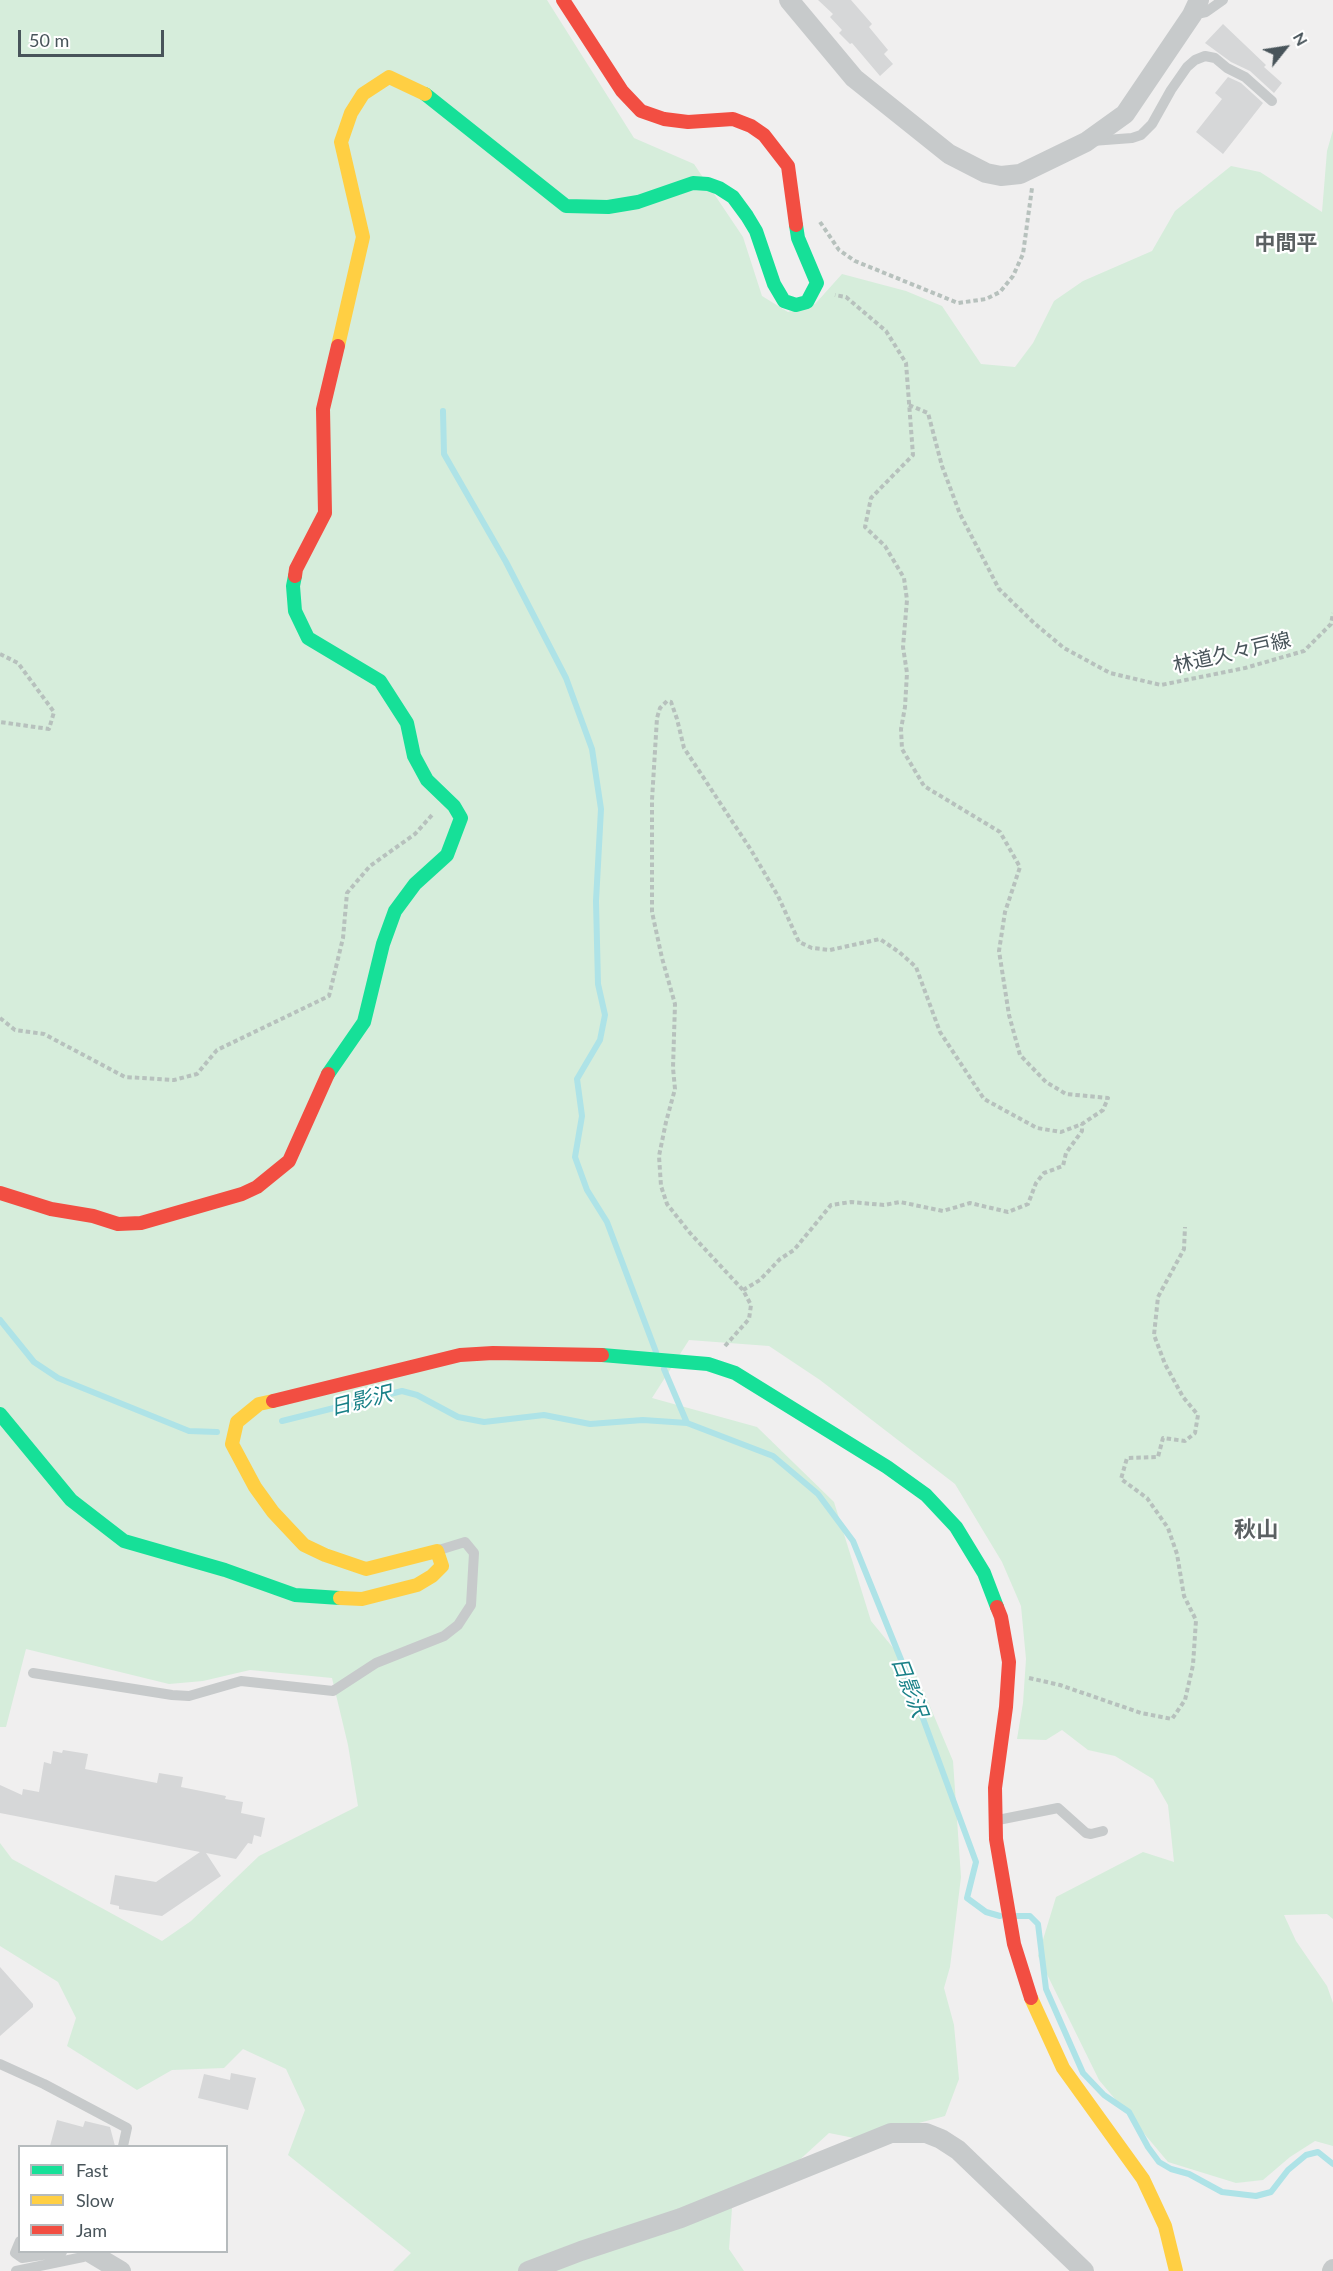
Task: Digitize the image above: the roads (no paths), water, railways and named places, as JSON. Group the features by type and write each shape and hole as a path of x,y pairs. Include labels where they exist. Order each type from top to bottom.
{"street":[{"path":"0,1193 51,1209 93,1216 118,1224 141,1223 242,1194 257,1187 290,1161 326,1077 364,1022 383,944 395,911 416,884 447,855 458,830 461,818 454,806 428,780 414,756 407,723 380,681 308,638 295,611 293,586 296,568 325,513 323,409 363,237 341,142 351,114 363,94 389,77 426,95 566,206 608,207 638,202 693,183 708,184 719,188 734,197 756,231 774,284 784,301 795,305 807,302 814,292 817,283 798,238 788,166 764,135 751,126 733,119 688,122 664,119 641,111 622,91 563,0"},
{"path":"789,0 854,78 949,153 986,173 1001,176 1020,174 1086,142 1125,114 1196,8"},
{"path":"0,1414 71,1500 124,1541 225,1570 296,1595 362,1599 417,1585 432,1576 442,1566 437,1551 366,1569 304,1545 273,1512 255,1487 232,1444 237,1422 259,1404 460,1355 493,1353 636,1357 708,1364 735,1373 887,1467 926,1495 956,1527 984,1573 1001,1617 1009,1662 1006,1707 995,1788 996,1839 1014,1944 1028,1993 1063,2068 1143,2179 1165,2226 1176,2271"},
{"path":"528,2271 681,2218 891,2133 926,2133 958,2150 1084,2271"},
{"path":"91,2253 119,2271"}],"lane":[{"path":"1196,8 1206,12 1223,0"},
{"path":"1086,142 1132,138 1141,135 1152,124 1170,90 1186,67 1205,56 1215,58 1227,68 1245,77 1272,101"},
{"path":"33,1673 181,1696 189,1696 241,1681 333,1691 376,1663 444,1636 458,1625 471,1605 474,1553 465,1542 437,1551"},
{"path":"995,1820 1058,1808 1086,1833 1104,1831"},
{"path":"0,2064 44,2084 127,2128 123,2145"},
{"path":"18,2246 15,2253 22,2258 55,2253"},
{"path":"16,2271 83,2257 88,2253"}],"waterway":[{"path":"443,411 444,454 506,562 566,678 592,749 601,809 596,901 598,984 605,1015 600,1040 577,1079 582,1116 575,1157 587,1190 607,1222 656,1352"},
{"name":"日影沢","path":"0,1320 34,1362 58,1378 189,1431 217,1432"},
{"path":"664,1369 687,1423"},
{"name":"日影沢","path":"282,1421 402,1391 417,1395 458,1417 484,1422 544,1415 590,1424 643,1420 687,1423 773,1456 818,1494 853,1541 904,1667 976,1862 967,1898 986,1912 1000,1916"},
{"name":"日影沢","path":"1017,1916 1030,1916 1038,1924 1046,1989 1083,2073 1104,2095 1129,2112 1159,2162 1171,2169 1189,2174 1222,2192 1256,2196 1271,2192 1288,2170 1306,2155 1318,2152 1333,2164"}],"district":[{"name":"中間平","path":"1286,243"},
{"name":"秋山","path":"1256,1530"}]}
